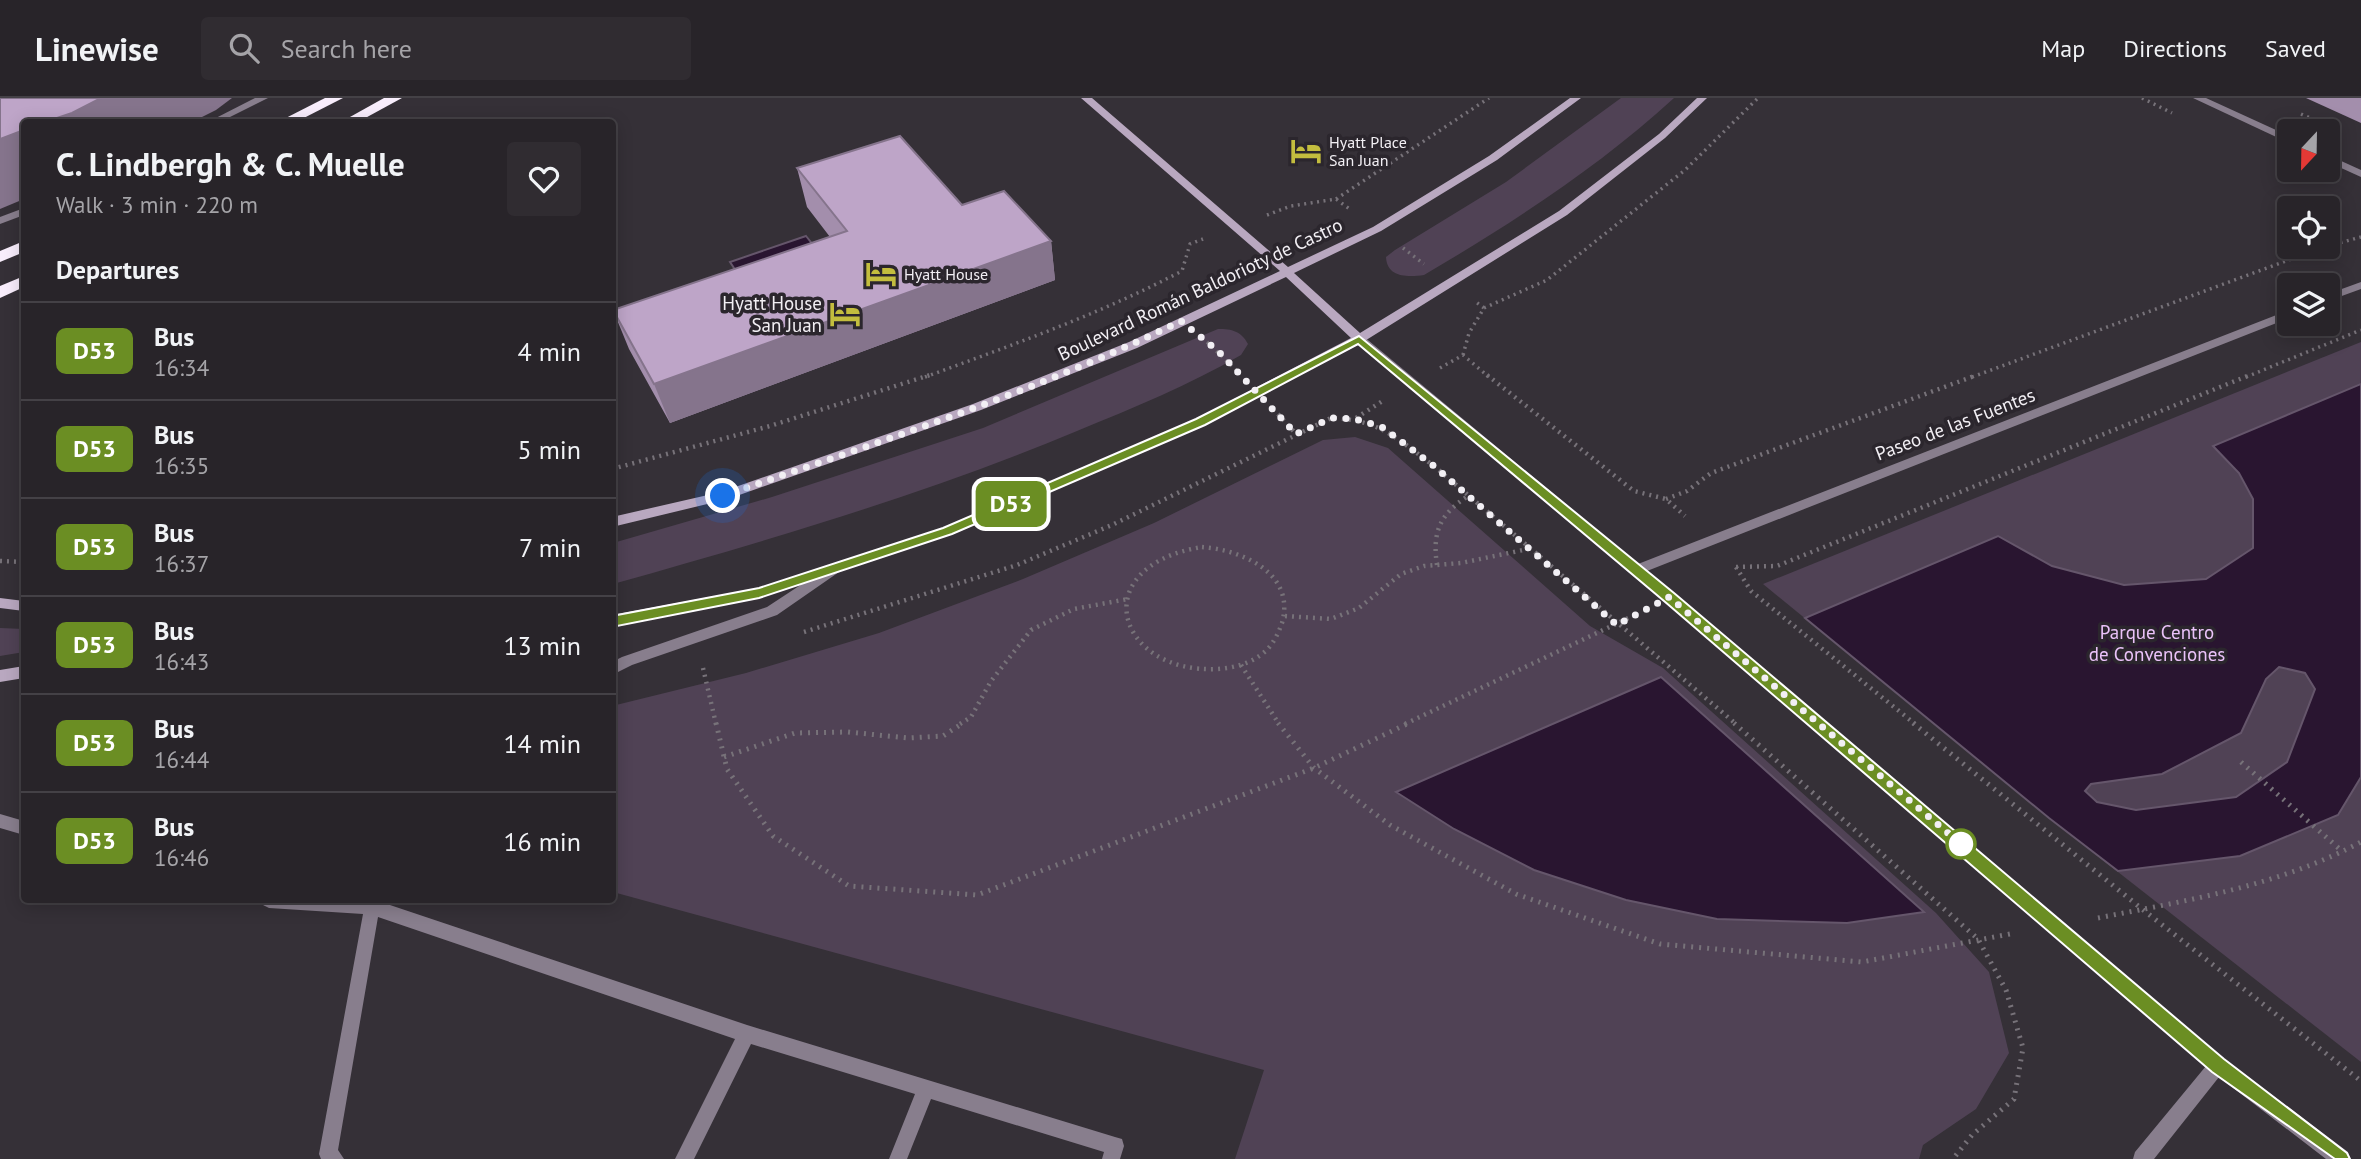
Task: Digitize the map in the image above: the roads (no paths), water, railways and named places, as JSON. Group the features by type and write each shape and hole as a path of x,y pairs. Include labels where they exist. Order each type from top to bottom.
{"highway":[{"path":"292,119 337,98"},
{"path":"354,119 395,98"},
{"path":"0,255 21,246"},
{"path":"0,293 21,282"}],"main road":[{"path":"1086,98 1286,271 1359,339"},
{"name":"Boulevard Román Baldorioty de Castro","path":"616,521 723,496 965,411 1133,345 1377,229 1493,158 1576,98"},
{"path":"616,620 759,593 948,531 1200,422 1359,339 1563,212 1662,136 1702,98"},
{"path":"0,603 21,606"},
{"path":"0,676 21,672"}],"street":[{"path":"219,119 263,98"},
{"path":"2198,98 2277,134"},
{"path":"2228,111 2232,98"},
{"path":"2340,163 2361,173"},
{"path":"0,221 21,212"},
{"path":"2340,293 2361,285"},
{"name":"Paseo de las Fuentes","path":"1636,570 2277,319"},
{"path":"1359,339 1669,597 2218,1065 2341,1159"},
{"path":"616,667 772,611 834,568"},
{"path":"0,821 21,827"},
{"path":"335,1159 328,1154 375,903 747,1034 1115,1146 1111,1159"},
{"path":"684,1159 747,1034"},
{"path":"2142,1159 2218,1065"},
{"path":"898,1159 926,1089"}],"place":[{"name":"Hyatt Place San Juan","path":"1306,151"},
{"name":"Hyatt House","path":"881,274"},
{"name":"Hyatt House San Juan","path":"845,314"}],"park label":[{"name":"Parque Centro de Convenciones","path":"2157,643"}]}
